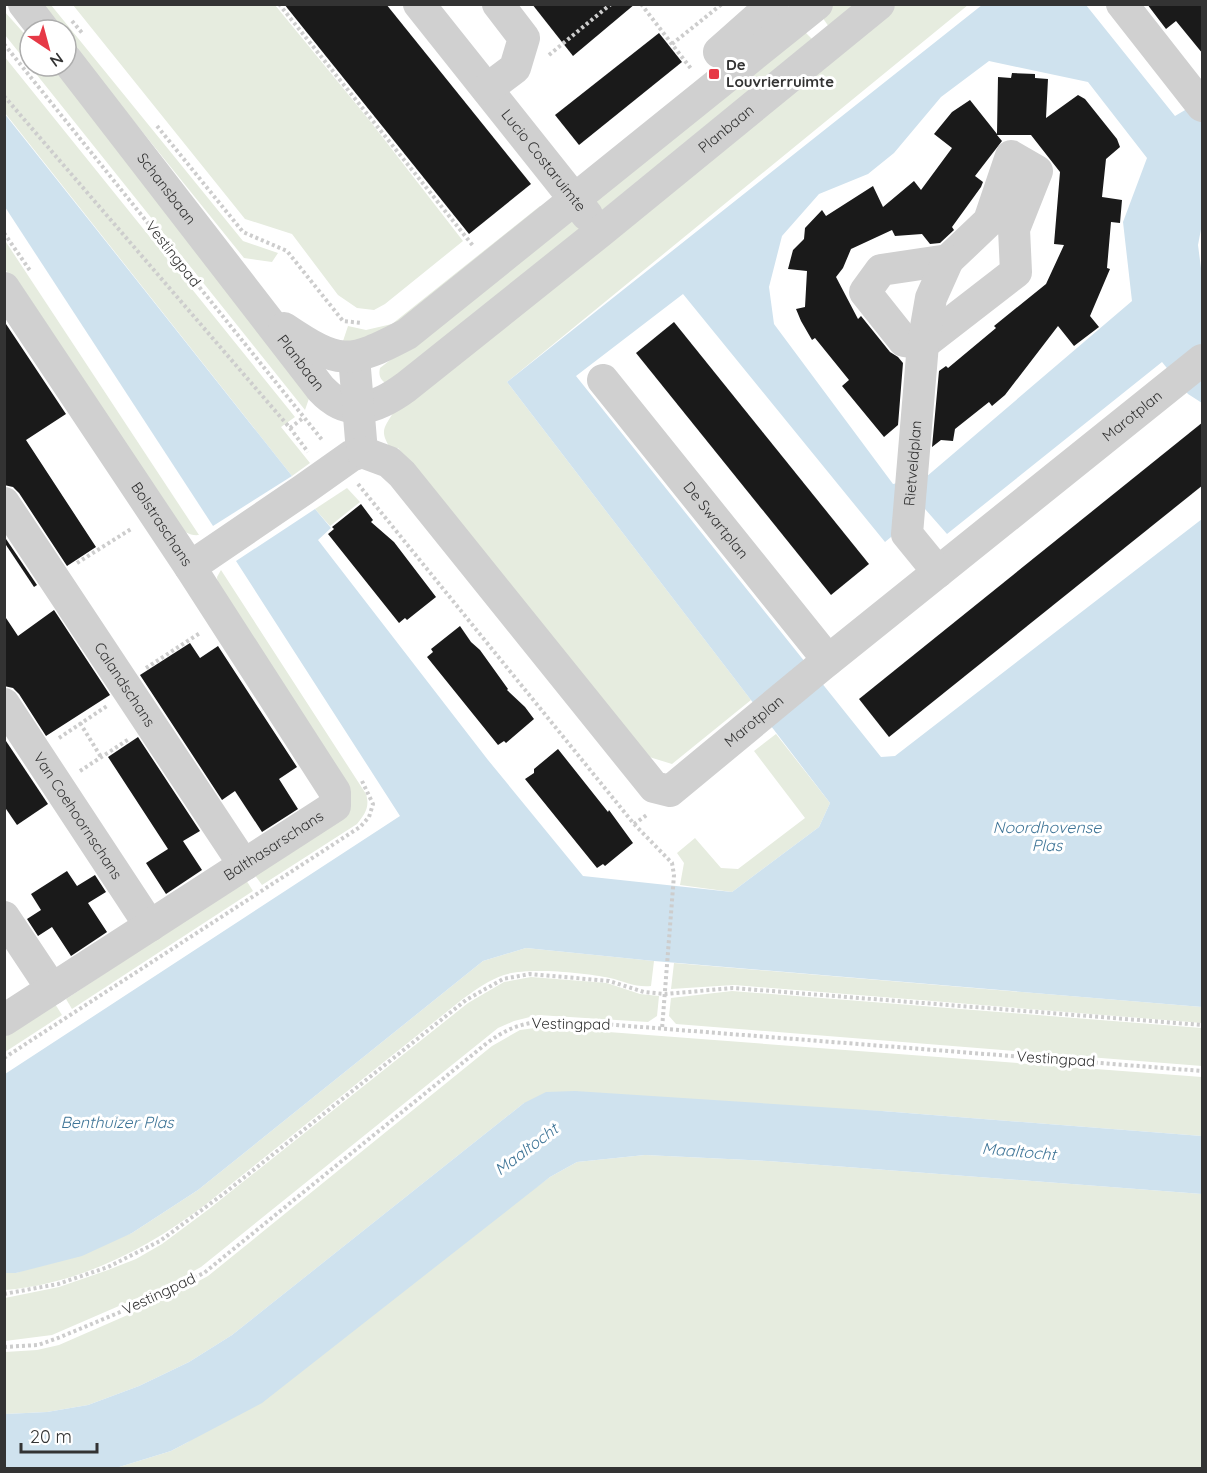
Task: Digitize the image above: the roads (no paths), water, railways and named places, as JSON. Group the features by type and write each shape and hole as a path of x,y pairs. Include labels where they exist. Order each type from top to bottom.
{"street":[{"name":"Lucio Costaruimte","path":"418,4 600,232"},
{"path":"487,88 515,68 524,38 498,4"},
{"path":"720,52 773,4"},
{"name":"Planbaan","path":"268,317 330,398 339,404 357,409 389,399 600,232 879,4"},
{"path":"1122,4 1197,99"},
{"path":"806,8 830,45"},
{"name":"Planbaan","path":"268,317 311,346 332,355 354,357 372,353 407,334 806,8"},
{"name":"Schansbaan","path":"78,51 268,317"},
{"name":"Rietveldplan","path":"923,344 1016,272 1002,225 948,260 931,298 923,344 907,534 930,562"},
{"path":"923,344 904,341 865,292 881,270 948,260"},
{"name":"Bolstraschans","path":"4,288 190,567 352,458"},
{"path":"352,458 357,409 354,357"},
{"name":"Marotplan","path":"352,458 389,462 402,474 654,787 670,791 824,663 930,562 1203,360"},
{"name":"De Swartplan","path":"603,380 824,663"},
{"name":"Calandschans","path":"4,503 53,578 135,681 149,725 244,865"},
{"name":"Balthasarschans","path":"4,1020 335,806 335,792 190,567"},
{"name":"Van Coehoornschans","path":"4,704 150,926"},
{"path":"4,917 52,989"}],"water":[{"path":"982,5 1086,5 1175,116 1202,100 1202,224 1198,245 1202,276 1202,403 1188,394 1162,362 947,534 925,509 885,542 683,294 576,376 881,757 895,756 1202,519 1202,1007 654,961 526,948 483,961 198,1190 132,1233 82,1256 16,1273 5,1273 5,1074 400,816 236,561 315,509 331,528 318,540 488,760 583,876 732,892 819,827 830,803 507,382","holes":["989,61 1088,82 1147,158 1123,222 1132,301 926,477 893,484 774,324 769,287 782,236 819,194 868,174 894,153 941,97"]},
{"path":"4,113 292,476 213,526 5,207"},
{"name":"Maaltocht","path":"575,1091 882,1111 1202,1136 1202,1194 768,1161 645,1155 577,1162 550,1177 262,1403 171,1451 116,1468 5,1468 5,1414 47,1412 88,1405 139,1386 189,1362 232,1335 524,1103 546,1092"}],"place":[{"name":"De Louvrierruimte","path":"714,74"}],"water label":[{"name":"Noordhovense Plas","path":"1047,836"},
{"name":"Benthuizer Plas","path":"117,1122"}]}
